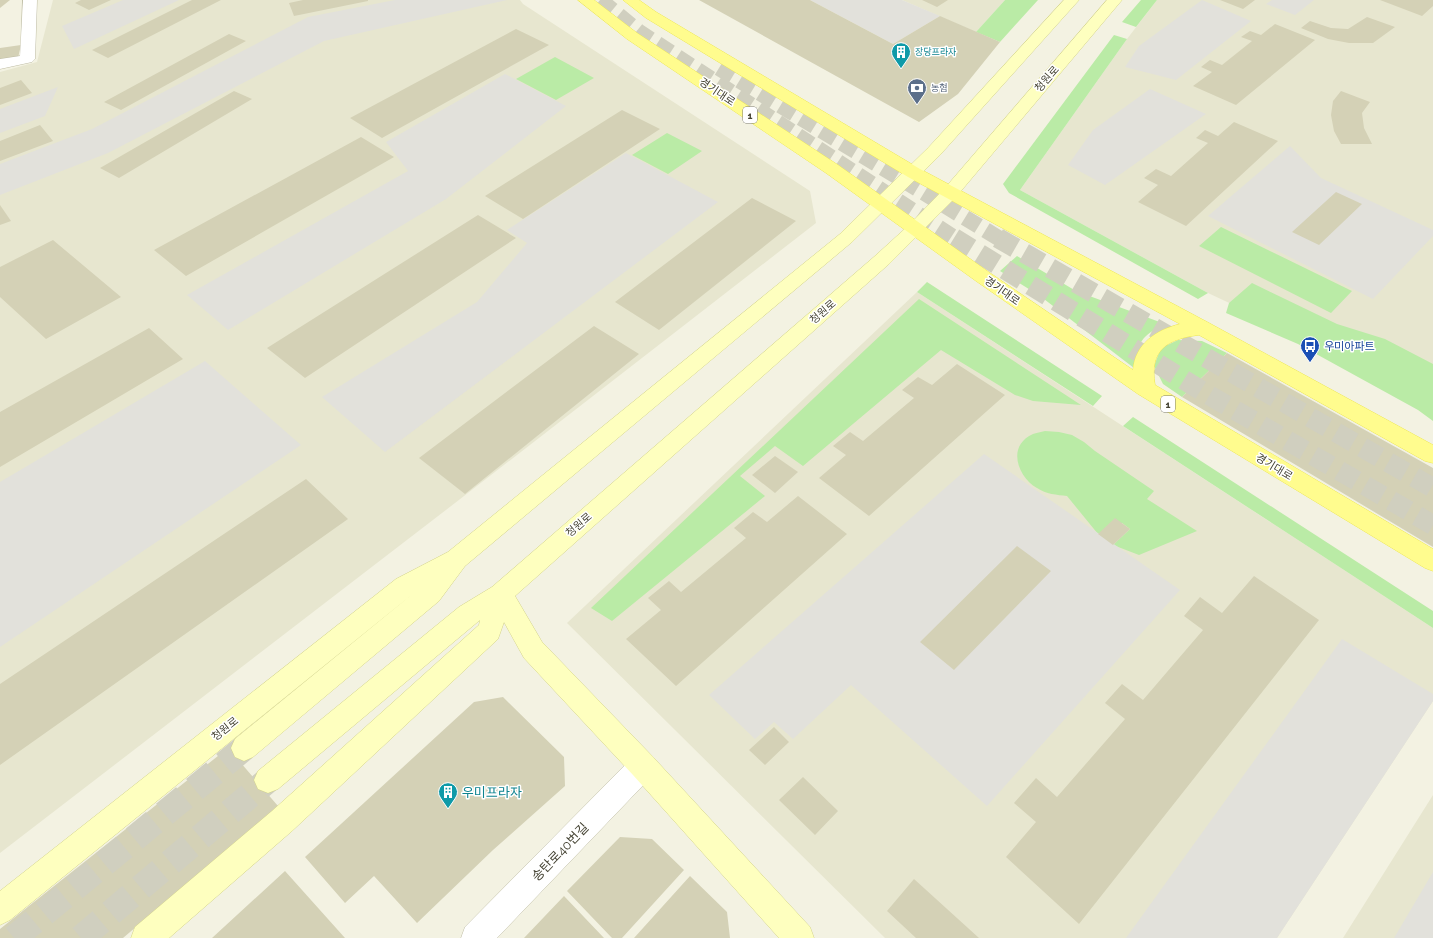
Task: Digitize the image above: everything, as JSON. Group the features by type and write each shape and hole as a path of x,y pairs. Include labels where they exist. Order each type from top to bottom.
{"main road":[{"name":"경기대로","path":"585,0 632,36 832,169 882,206 1144,389 1433,562"},
{"path":"630,0 651,16 914,173 1202,328 1433,455"},
{"name":"청원로","path":"0,910 404,586 457,559 846,238 882,206 914,173 1072,0"},
{"name":"청원로","path":"268,780 468,616 501,594 882,260 950,193 1115,0"},
{"path":"1144,389 1143,365 1152,345 1175,331 1202,328"},
{"name":"청원로","path":"244,748 430,594 457,559"},
{"path":"501,594 534,650 643,766 792,936"},
{"path":"146,938 282,820 489,631 501,594"}],"street":[{"path":"0,64 27,59 30,0"},
{"name":"송탄로40번길","path":"476,938 643,766"}],"shaded area":[{"path":"53,0 520,0 523,4 810,191 816,223 0,853 0,72 37,62"},
{"path":"123,0 179,0 74,49 62,26"},
{"path":"395,0 507,0 324,41 108,153 0,195 0,164 92,129 308,17"},
{"path":"810,0 902,0 940,16 893,44"},
{"path":"902,0 1005,0 976,32"},
{"path":"1157,0 1433,0 1433,409 1291,332 1208,293 1020,190 1127,39"},
{"path":"1202,0 1251,21 1176,80 1125,67 1139,46"},
{"path":"1272,0 1314,0 1295,15 1266,4"},
{"path":"505,74 566,106 446,199 228,330 187,295 408,171 386,142"},
{"path":"58,87 45,116 0,133 0,109"},
{"path":"1150,89 1206,114 1105,185 1068,165 1093,130"},
{"path":"1290,146 1321,178 1433,230 1433,236 1373,299 1208,216"},
{"path":"626,153 718,202 385,452 322,397 477,302 527,243 507,230"},
{"path":"917,292 1433,628 1433,701 1277,938 885,938 567,623"},
{"path":"205,361 301,445 0,647 0,482"},
{"path":"984,454 1180,590 987,806 851,685 793,739 774,722 755,739 709,695"},
{"path":"1342,639 1433,694 1433,701 1277,938 1126,938"},
{"path":"1433,795 1433,938 1343,938"},
{"path":"1433,872 1433,938 1394,938"}],"green space":[{"path":"1005,0 1038,0 1000,42 976,32"},
{"path":"1141,0 1157,0 1136,27 1122,22"},
{"path":"1114,35 1127,39 1020,190 1208,293 1198,299 1009,193 1003,184"},
{"path":"555,57 594,78 556,100 516,79"},
{"path":"667,133 702,151 668,174 632,155"},
{"path":"1221,227 1352,291 1331,313 1199,246"},
{"path":"1017,256 1076,291 1165,324 1150,333 1142,341 1137,352 1134,368 1040,296 1000,271"},
{"path":"927,282 1102,396 1093,406 917,292"},
{"path":"1252,283 1337,324 1385,339 1433,364 1433,421 1418,410 1298,344 1226,313 1229,303"},
{"path":"919,299 1081,405 1033,401 1015,395 941,350 803,466 775,446 740,476 765,496 612,621 591,608"},
{"path":"1178,340 1202,341 1227,353 1182,397 1163,384 1154,366 1161,348"},
{"path":"1133,417 1433,611 1433,628 1123,426"},
{"path":"1045,431 1072,435 1084,442 1154,491 1147,499 1197,531 1139,555 1113,545 1130,529 1122,523 1098,534 1067,496 1052,494 1040,490 1030,483 1020,469 1017,453 1020,446 1025,439 1033,434"}],"building":[{"path":"0,0 10,0 0,8"},
{"path":"81,0 111,0 89,10 75,3"},
{"path":"192,0 221,0 108,58 92,50"},
{"path":"303,0 368,1 294,16 289,3"},
{"name":"장당프라자","path":"699,0 810,0 893,44 940,16 1000,42 958,94 919,122"},
{"path":"922,0 948,0 937,7"},
{"path":"1220,0 1255,0 1243,9"},
{"path":"1380,0 1433,0 1433,6 1422,16"},
{"path":"1367,17 1395,27 1373,43 1349,43 1328,39 1301,28 1310,21 1331,28 1348,29"},
{"path":"1275,24 1315,40 1236,105 1193,86 1212,72 1201,67 1210,60 1222,65 1252,41 1241,37 1250,31 1261,35"},
{"path":"516,29 549,45 382,138 350,118"},
{"path":"229,34 246,41 121,110 104,102"},
{"path":"21,45 18,58 0,61 0,48"},
{"path":"21,80 32,93 0,105 0,88"},
{"path":"234,91 252,99 119,178 100,168"},
{"path":"1341,91 1370,102 1362,113 1364,128 1372,144 1341,144 1334,131 1331,115 1333,101"},
{"path":"622,110 660,129 523,219 485,196"},
{"path":"1234,122 1278,141 1186,226 1138,202 1158,185 1144,178 1156,169 1171,176 1208,143 1196,138 1205,130 1218,136"},
{"path":"40,125 53,141 0,161 0,141"},
{"path":"361,137 394,157 186,276 154,250"},
{"path":"1336,192 1362,204 1319,245 1292,232"},
{"path":"752,198 796,221 659,330 615,302"},
{"path":"0,205 11,221 0,225"},
{"path":"478,215 516,238 305,378 267,348"},
{"path":"53,240 121,297 46,339 0,297 0,267"},
{"path":"594,326 639,354 465,494 419,458"},
{"path":"149,328 183,359 0,467 0,412"},
{"path":"1227,353 1433,468 1433,547 1182,397"},
{"path":"957,364 1005,395 869,516 819,478 846,455 833,446 850,432 863,441 914,398 902,390 918,377 932,385"},
{"path":"775,456 798,472 775,493 752,475"},
{"path":"306,479 348,519 0,765 0,684"},
{"path":"798,496 847,534 676,686 626,639 661,610 648,598 669,581 681,592 746,538 734,528 753,512 767,522"},
{"path":"1115,518 1130,529 1113,545 1098,534"},
{"path":"1017,546 1051,571 954,670 920,642"},
{"path":"1254,576 1319,620 1079,924 1006,857 1036,822 1014,803 1036,778 1057,797 1125,719 1105,703 1122,684 1143,700 1203,630 1184,616 1200,597 1222,613"},
{"name":"우미프라자","path":"503,697 564,757 565,786 493,850 417,923 374,876 345,903 305,857 474,702"},
{"path":"774,727 789,742 765,765 749,750"},
{"path":"228,748 278,806 123,938 0,938 0,929"},
{"path":"803,777 838,811 815,835 779,800"},
{"path":"620,837 652,839 684,870 622,938 612,938 567,891"},
{"path":"285,871 345,938 212,938"},
{"path":"690,876 727,912 730,938 634,938"},
{"path":"914,879 979,938 916,938 887,911"},
{"path":"564,896 604,938 524,938"}],"tunnel":[{"path":"600,0 639,32 956,239"},
{"path":"719,68 1000,239"},
{"path":"954,238 1202,391 1433,525"},
{"path":"998,238 1433,488"},
{"path":"14,938 244,748"},
{"path":"81,938 268,780"}],"place":[{"name":"장당프라자","path":"901,69"},
{"name":"농협","path":"917,105"},
{"name":"우미아파트","path":"1310,363"},
{"name":"우미프라자","path":"448,809"}]}
